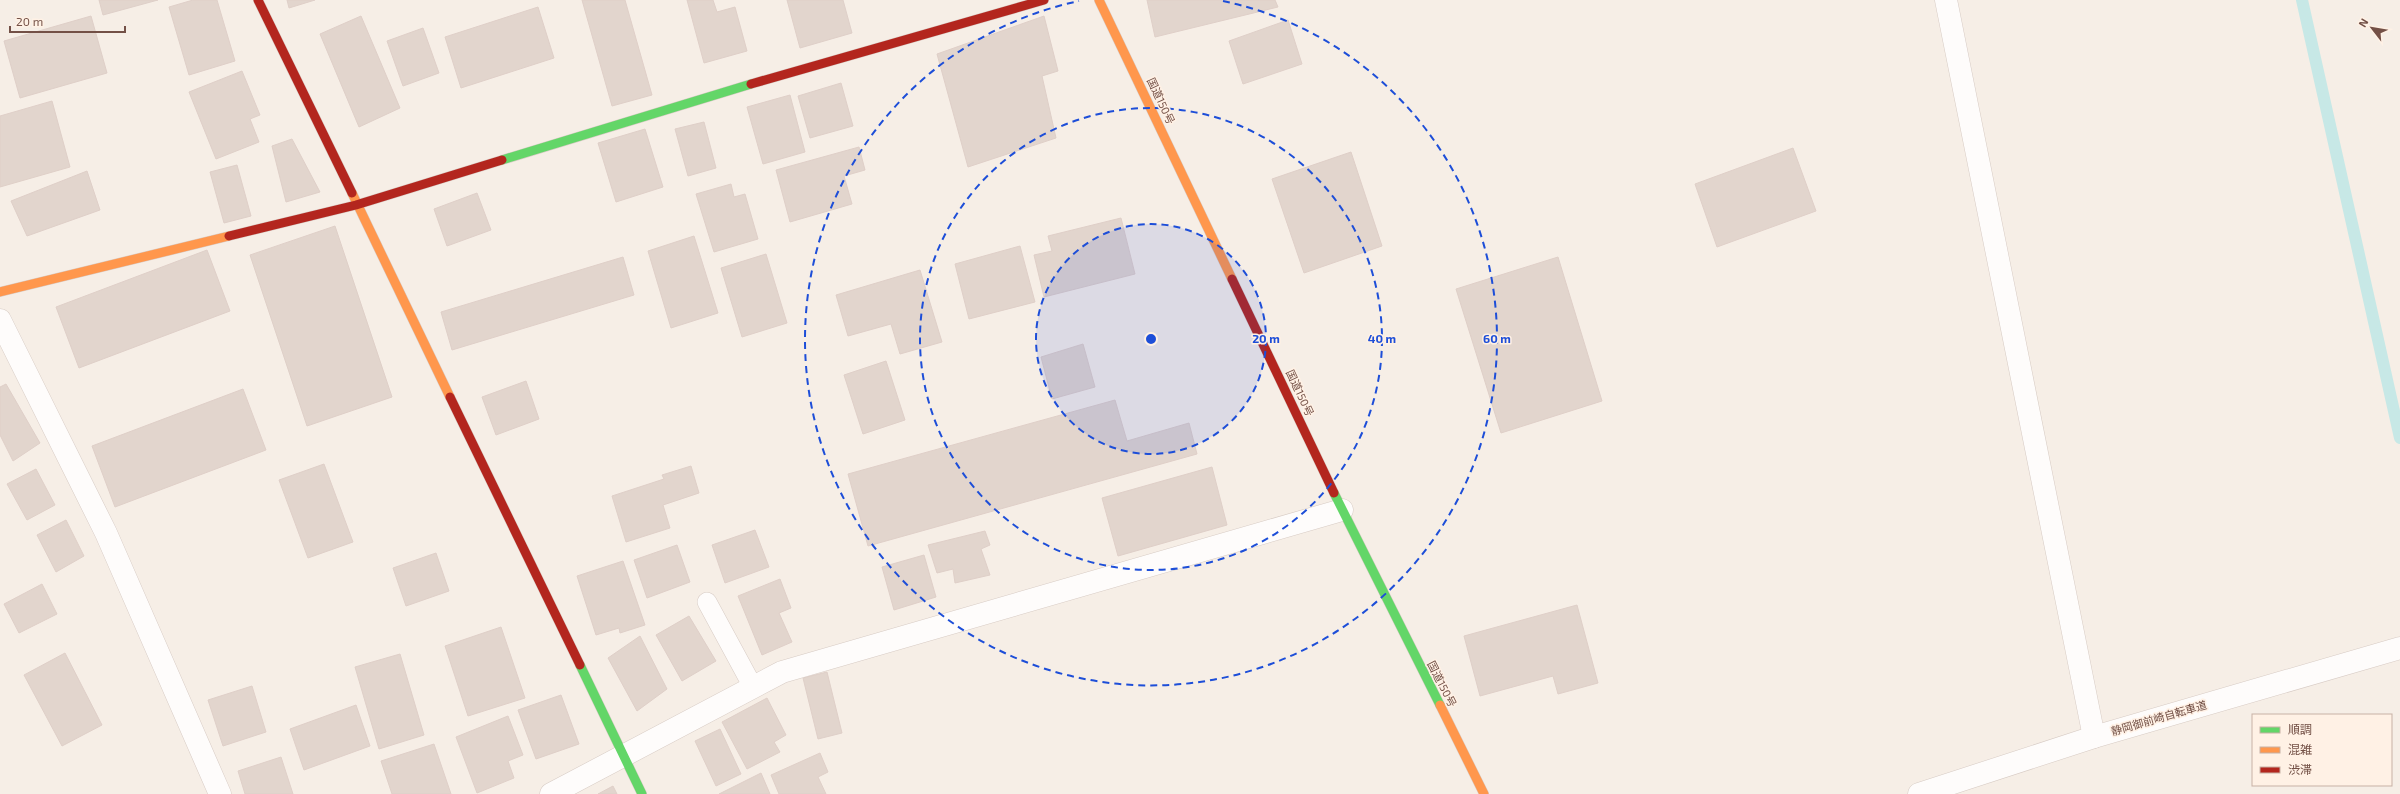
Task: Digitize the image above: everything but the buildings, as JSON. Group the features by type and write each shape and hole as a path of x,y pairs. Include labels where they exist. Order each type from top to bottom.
{"main road":[{"path":"258,0 642,794"},
{"path":"0,292 356,205 703,98 1044,0"},
{"name":"国道150号","path":"1099,0 1342,510 1484,794"}],"street":[{"path":"1946,0 2094,737"},
{"path":"0,320 106,533 220,794"},
{"path":"551,794 782,672 1342,510"},
{"name":"静岡御前崎自転車道","path":"1919,794 2094,737 2400,648"}],"lane":[{"path":"707,602 753,687"}],"waterway":[{"path":"2302,0 2400,438"}],"traffic: fast":[{"path":"502,160 751,84"},
{"path":"1334,493 1440,705"},
{"path":"580,665 642,794"}],"traffic: slow":[{"path":"1099,0 1232,279"},
{"path":"352,193 450,397"},
{"path":"0,292 229,236"},
{"path":"1440,705 1484,794"}],"traffic: jam":[{"path":"258,0 352,193"},
{"path":"751,84 1044,0"},
{"path":"229,236 356,205 502,160"},
{"path":"1232,279 1334,493"},
{"path":"450,397 580,665"}]}
